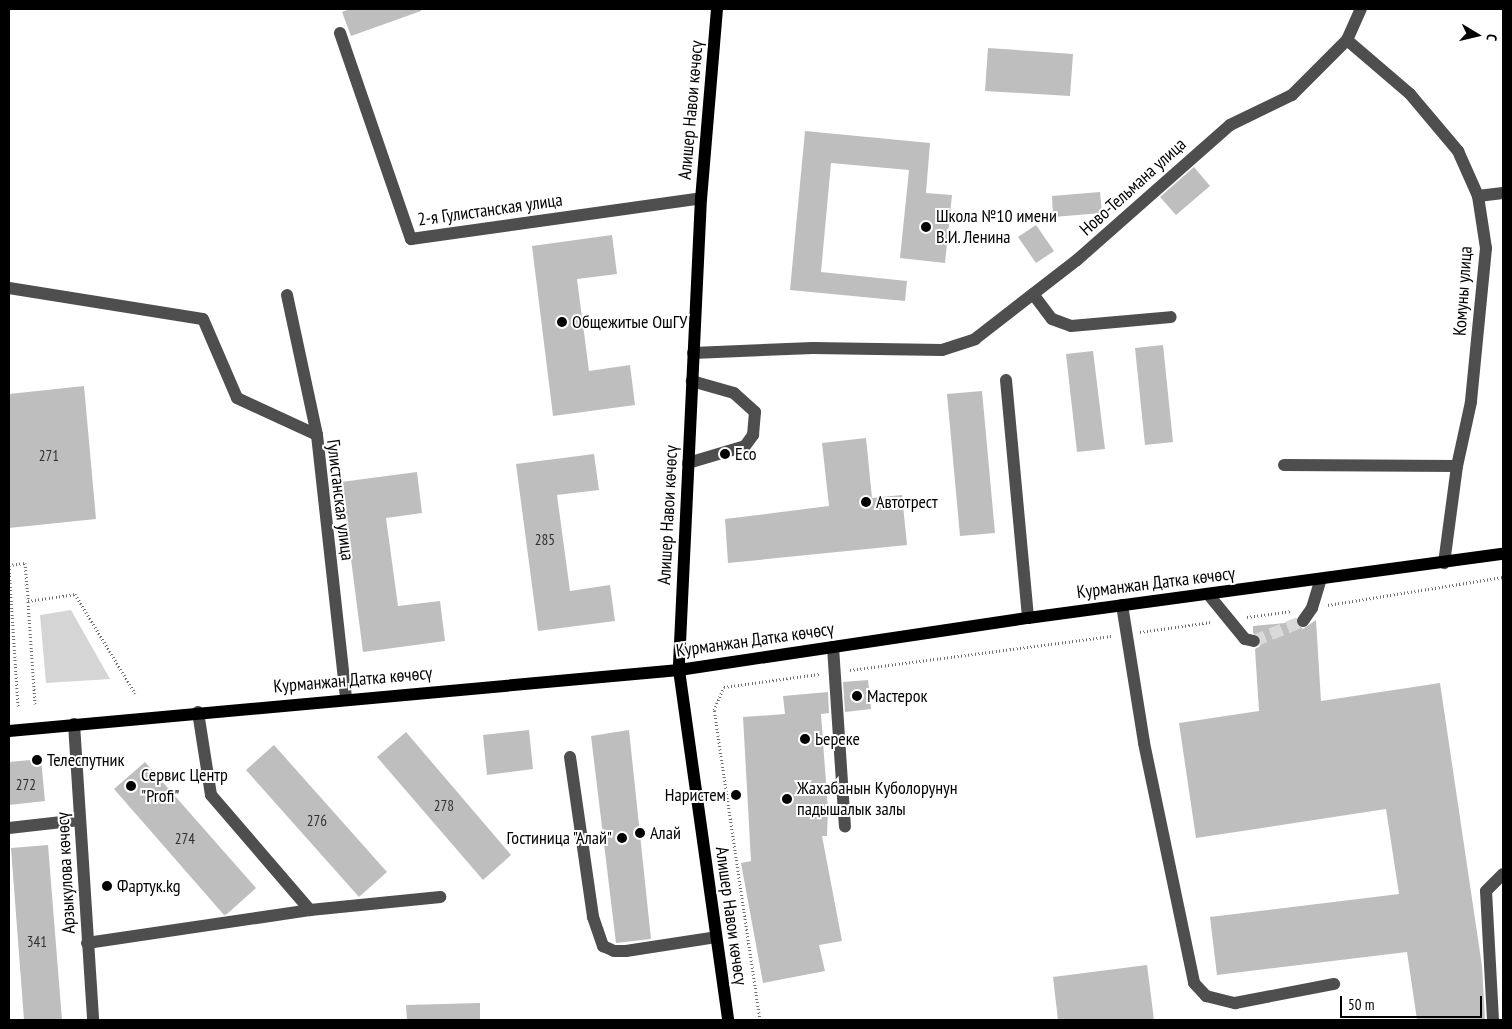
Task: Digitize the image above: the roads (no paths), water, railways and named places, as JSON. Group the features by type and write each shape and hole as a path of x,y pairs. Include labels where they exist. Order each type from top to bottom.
{"main road":[{"name":"Алишер Навои көчөсү","path":"717,9 701,198 679,670 728,1020"},
{"name":"Курманжан Датка көчөсү","path":"9,731 346,698 679,670 1028,618 1503,554"}],"street":[{"name":"Ново-Тельмана улица","path":"693,353 813,348 942,350 975,339 1077,260 1230,125 1292,95 1347,40 1361,9"},
{"name":"2-я Гулистанская улица","path":"340,33 411,239 701,198"},
{"name":"Комуны улица","path":"1347,40 1410,94 1446,136 1458,151 1478,196 1486,248 1471,402 1457,466 1444,563"},
{"path":"1478,196 1503,193"},
{"name":"Гулистанская улица","path":"9,288 203,319 237,398 317,436 346,698"},
{"path":"1033,294 1052,319 1071,326 1170,317"},
{"path":"287,295 317,436"},
{"path":"1006,380 1028,618"},
{"path":"688,463 745,446 753,435 755,412 734,393 692,381"},
{"path":"1284,465 1457,466"},
{"path":"1303,622 1312,608 1321,579"},
{"path":"1208,594 1226,620 1244,639 1254,641"},
{"path":"1122,605 1144,743 1194,983 1206,996 1235,1003 1334,984"},
{"path":"833,647 845,827"},
{"path":"198,712 211,795 310,910"},
{"name":"Арзыкулова көчөсү","path":"74,724 93,1020"},
{"path":"570,757 593,917 603,946 614,951 626,951 716,937"},
{"path":"9,828 80,820"},
{"path":"1493,1020 1486,891 1503,874"},
{"path":"87,943 310,910 440,898"}],"tunnel":[{"path":"1254,641 1303,621"}],"place":[{"name":"Школа №10 имени В.И. Ленина","path":"926,227"},
{"name":"Общежитые ОшГУ","path":"562,322"},
{"name":"Есо","path":"725,454"},
{"name":"Автотрест","path":"866,502"},
{"name":"Мастерок","path":"857,696"},
{"name":"Ьереке","path":"805,739"},
{"name":"Телеспутник","path":"37,760"},
{"name":"Сервис Центр \"Profi\"","path":"131,786"},
{"name":"Наристем","path":"736,795"},
{"name":"Жахабанын Куболорунун падышалык залы","path":"787,799"},
{"name":"Алай","path":"640,833"},
{"name":"Гостиница \"Алай\"","path":"622,838"},
{"name":"Фартук.kg","path":"107,886"}]}
